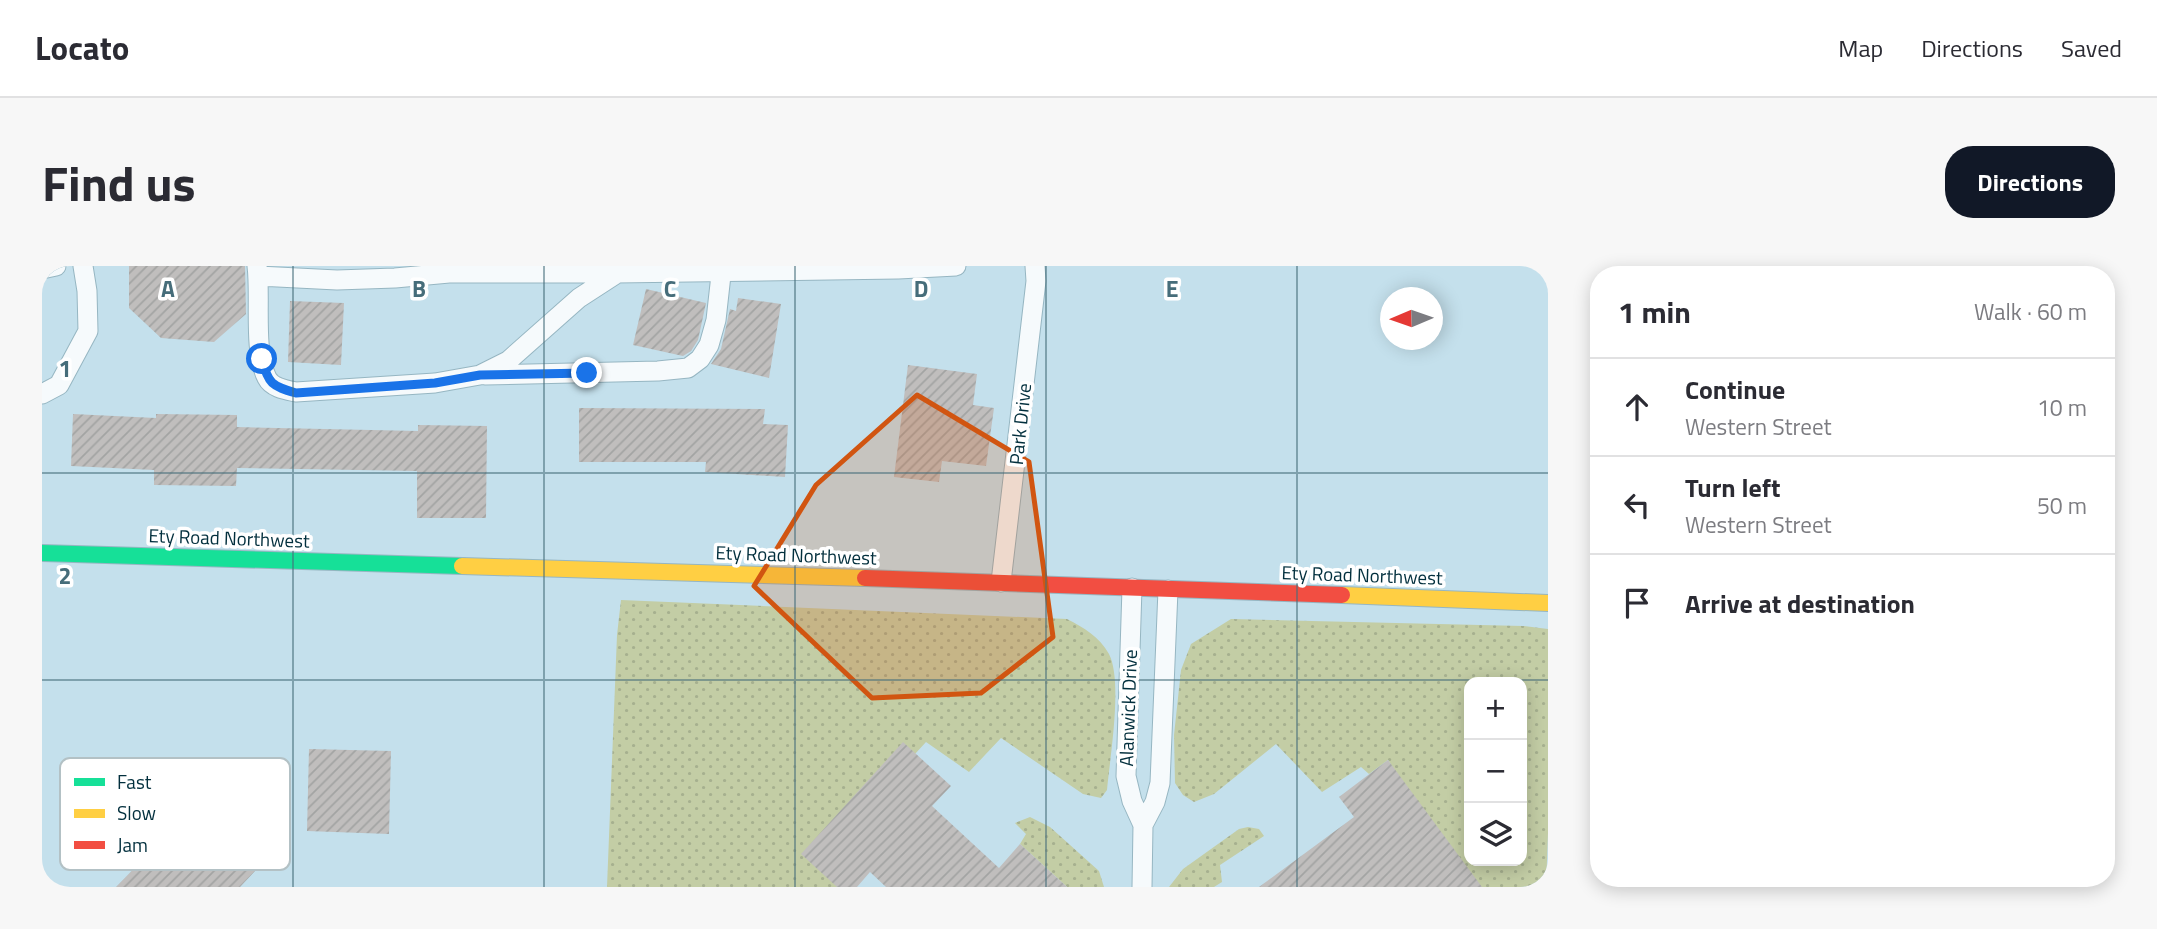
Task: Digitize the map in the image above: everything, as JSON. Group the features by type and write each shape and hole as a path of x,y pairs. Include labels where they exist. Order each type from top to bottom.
{"street":[{"name":"Ety Road Northwest","path":"42,552 1001,582 1548,603"}],"lane":[{"path":"42,269 56,266"},
{"path":"42,394 59,385 88,331 83,266"},
{"path":"722,268 716,320 709,345 700,359 688,368 480,375 435,383 296,393 279,388 267,378 262,359 258,331 258,271 337,280 395,278 449,272 616,273 722,268 956,266"},
{"name":"Park Drive","path":"1001,582 1036,281 1035,266"},
{"path":"480,375 508,361 579,298 616,273"},
{"name":"Alanwick Drive","path":"1132,588 1126,776 1132,800 1143,825 1142,887"},
{"name":"Alanwick Drive","path":"1143,825 1155,802 1160,783 1168,590"}],"highlighted area":[{"path":"917,395 1029,462 1053,637 981,693 872,698 754,586 816,485"}],"green space":[{"path":"621,600 1067,619 1101,642 1113,666 1115,700 1107,790 1101,798 1083,794 1001,738 969,772 926,742 915,754 837,887 607,887 617,635"},
{"path":"1231,619 1523,626 1548,629 1546,887 1472,887 1388,760 1369,774 1361,767 1322,792 1276,744 1214,794 1194,802 1183,795 1175,783 1174,735 1181,670 1191,644"},
{"path":"1030,817 1050,827 1099,871 1104,887 1067,887 1020,844 1026,834 1015,823"},
{"path":"1239,829 1259,829 1264,836 1220,865 1222,882 1214,887 1169,887 1183,869"}],"building":[{"path":"129,266 245,266 246,314 214,342 161,338 129,308"},
{"path":"646,289 706,303 698,340 691,351 683,356 633,345"},
{"path":"738,298 781,304 769,378 711,364 721,349 730,309 736,311"},
{"path":"290,301 344,303 341,365 288,362"},
{"path":"908,365 977,374 973,405 994,408 986,466 942,461 939,482 894,477"},
{"path":"579,408 765,409 763,424 788,425 785,477 705,472 706,462 579,462"},
{"path":"73,414 156,418 156,414 237,415 237,427 418,431 418,425 487,426 486,518 417,518 417,471 237,468 236,486 154,485 154,470 71,466"},
{"path":"903,742 951,786 932,806 999,868 1020,844 1067,887 886,887 870,872 857,887 837,887 801,854"},
{"path":"309,749 391,751 389,834 307,831"},
{"path":"1388,760 1482,887 1259,887 1354,817 1339,797"},
{"path":"133,870 256,870 240,887 116,887"}],"traffic: fast":[{"path":"42,553 462,566"}],"traffic: slow":[{"path":"462,566 865,578"},
{"path":"1342,595 1548,603"}],"traffic: jam":[{"path":"865,578 1342,595"}],"route":[{"path":"262,359 271,383 296,393 435,383 480,375 587,373"}]}
